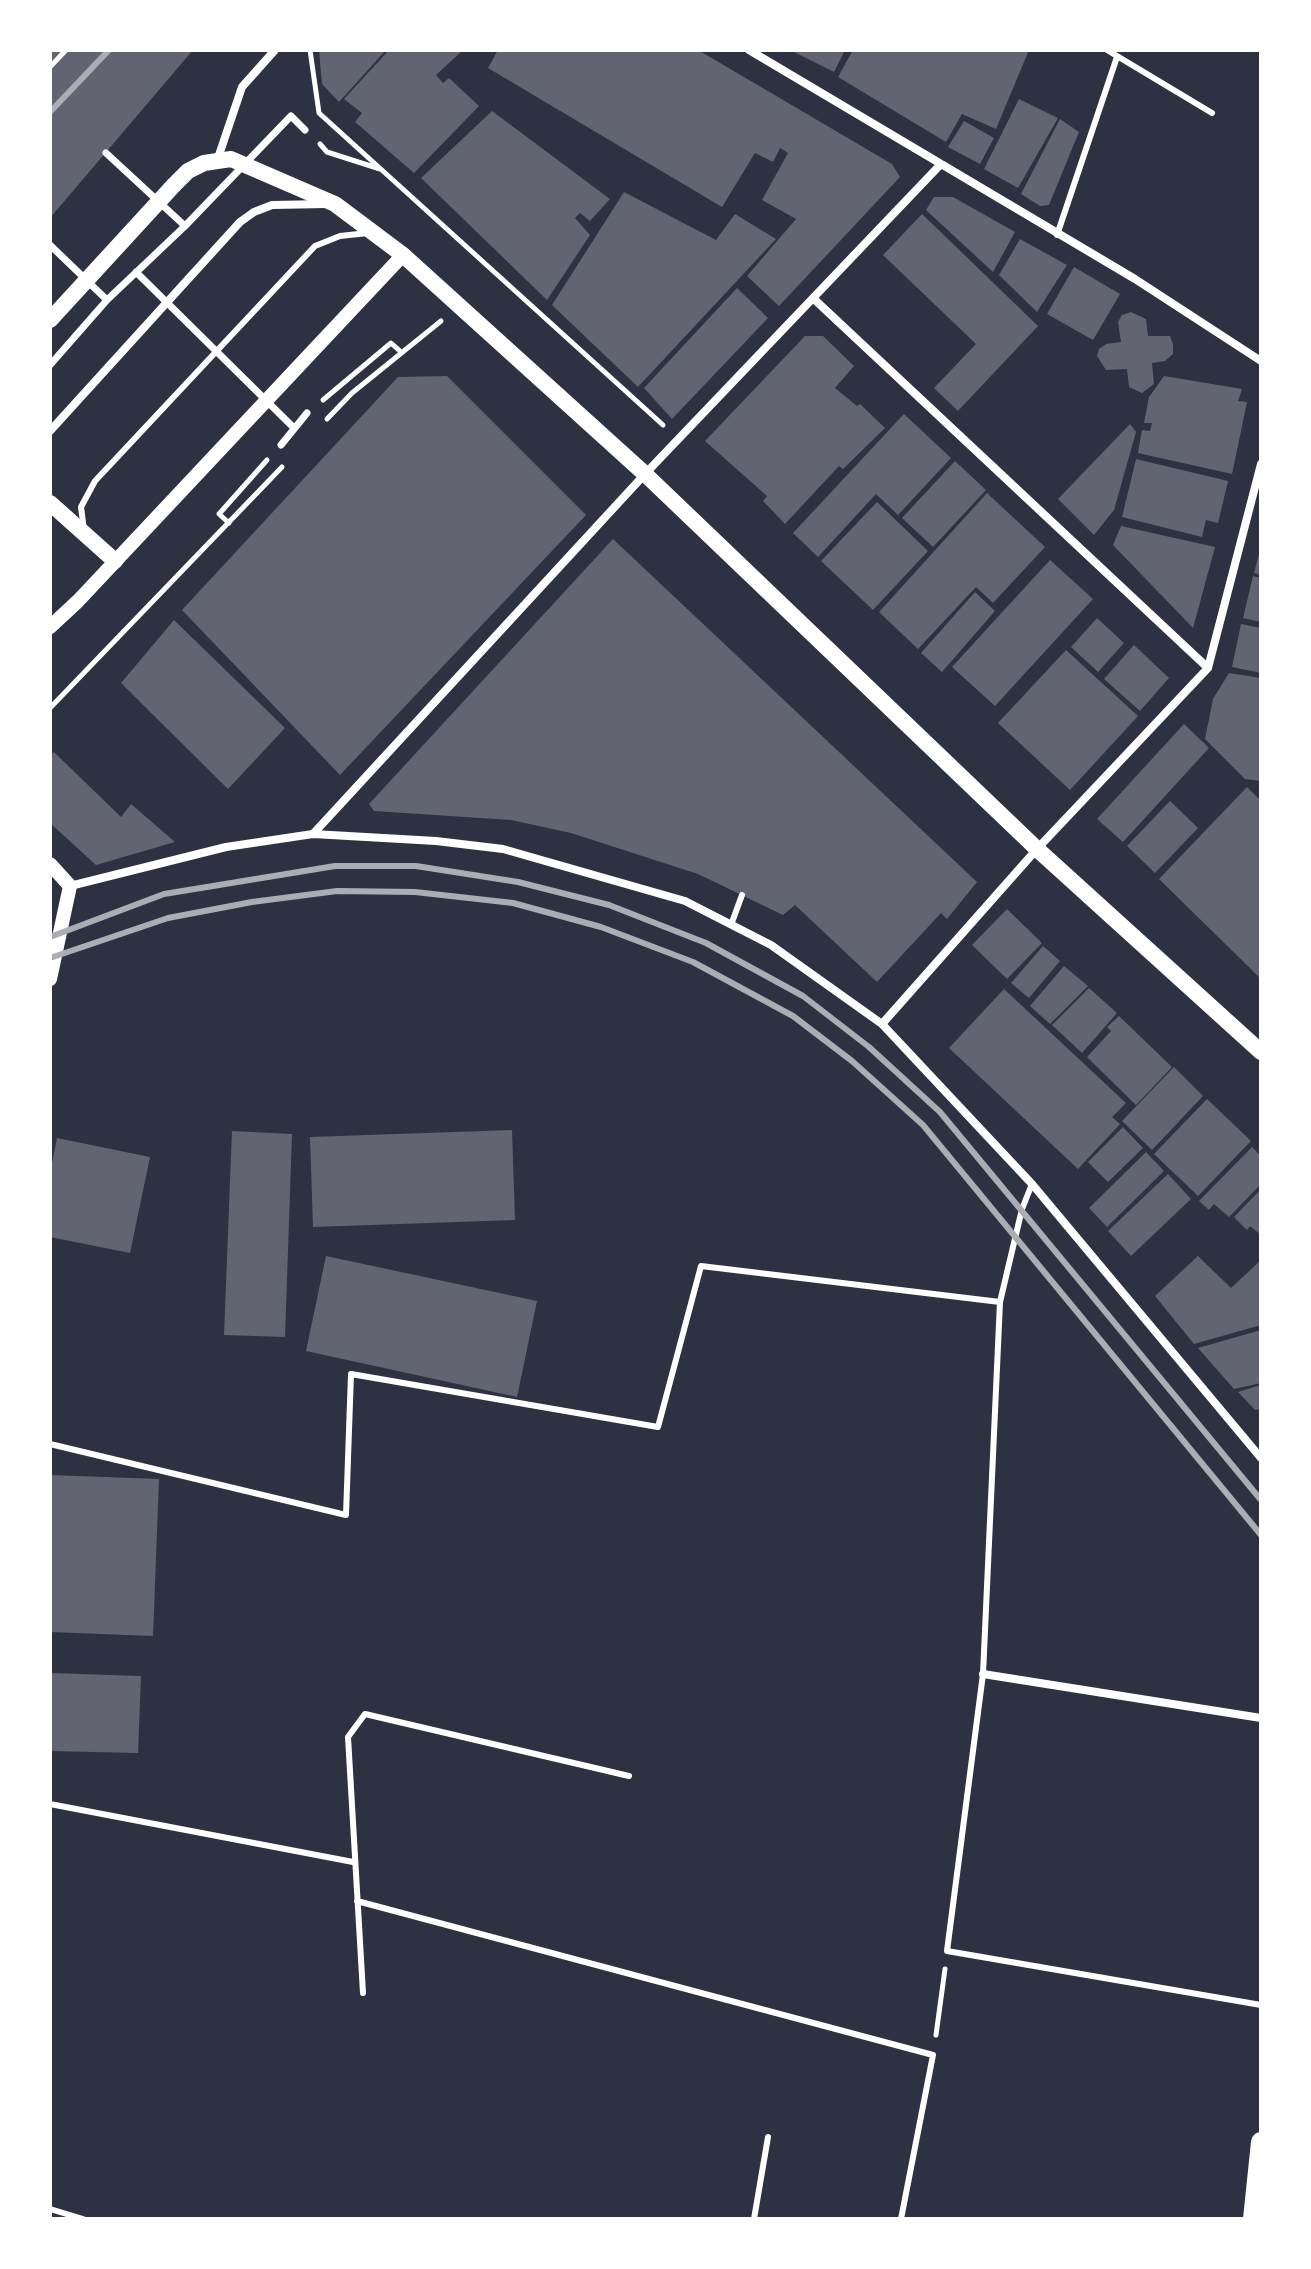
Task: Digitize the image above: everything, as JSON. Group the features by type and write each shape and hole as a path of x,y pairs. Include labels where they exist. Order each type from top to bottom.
{"main road":[{"path":"50,320 188,171 218,158 247,165 335,204 403,255 645,474 1037,849 1261,1052"},
{"path":"50,503 115,561"},
{"path":"1253,2219 1261,2142"}],"street":[{"path":"218,158 242,87 275,50"},
{"path":"749,50 1135,279 1261,361"},
{"path":"50,365 107,300 185,226 291,116 305,130"},
{"path":"106,153 185,226"},
{"path":"313,834 645,474 815,300 941,164"},
{"path":"50,431 240,222 272,205 335,204"},
{"path":"50,245 107,300"},
{"path":"50,627 403,255"},
{"path":"136,272 293,427"},
{"path":"815,300 1208,668"},
{"path":"281,445 307,413"},
{"path":"882,1024 1037,849 1208,668 1261,464"},
{"path":"70,886 226,847 313,834 503,849 685,901 771,945 882,1024 1032,1184 1261,1458"},
{"path":"50,864 70,886"},
{"path":"50,979 70,886"},
{"path":"983,1674 1261,1718"}],"lane":[{"path":"1107,50 1212,113"},
{"path":"1057,235 1117,57"},
{"path":"84,533 81,507 95,481 315,246 340,236 376,232"},
{"path":"731,925 742,895"},
{"path":"1032,1184 1022,1209 1000,1302 983,1674 947,1951 1261,2005"},
{"path":"50,1444 346,1515 351,1374 658,1427 701,1266 1000,1302"},
{"path":"363,1993 348,1737 365,1714 629,1776"},
{"path":"50,1804 353,1862"},
{"path":"357,1901 933,2055 901,2219"},
{"path":"754,2219 768,2137"},
{"path":"50,2209 83,2219"}],"path":[{"path":"50,67 66,50"},
{"path":"310,50 319,113 664,426"},
{"path":"305,130 327,152 381,169"},
{"path":"321,425 352,393 445,318"},
{"path":"307,413 391,343 402,353"},
{"path":"229,523 219,514 281,445"},
{"path":"50,708 290,458"},
{"path":"933,2055 947,1951"}],"building":[{"path":"50,50 193,50 50,218"},
{"path":"319,50 386,50 339,102 322,84"},
{"path":"389,50 463,50 436,75 443,83 449,78 479,106 414,173 355,122 362,113 344,99"},
{"path":"498,50 698,50 892,164 900,177 779,306 747,276 796,219 762,200 788,153 780,148 773,162 755,153 722,207 488,68"},
{"path":"790,50 845,50 834,72"},
{"path":"853,50 1029,50 996,129 962,114 946,142 838,77"},
{"path":"1019,99 1058,118 1018,188 984,169"},
{"path":"492,111 610,199 590,221 580,213 575,218 590,235 547,300 421,178"},
{"path":"1060,119 1079,132 1049,205 1040,206 1021,194"},
{"path":"964,121 994,138 980,164 948,147"},
{"path":"624,192 716,240 735,214 776,239 638,387 552,305"},
{"path":"934,197 953,197 1015,232 993,272 926,210"},
{"path":"922,214 1038,326 958,411 934,388 976,344 883,255"},
{"path":"1020,239 1067,265 1037,312 999,275"},
{"path":"1074,267 1120,294 1093,340 1047,314"},
{"path":"737,288 768,318 672,419 644,388"},
{"path":"1131,312 1146,319 1148,336 1170,336 1173,344 1173,354 1165,361 1152,363 1154,384 1142,393 1129,387 1127,369 1106,370 1097,356 1099,349 1106,344 1121,342 1118,322 1122,315"},
{"path":"805,336 823,336 854,366 835,388 857,406 860,404 885,428 843,469 839,466 785,524 763,501 767,496 705,441"},
{"path":"447,376 586,515 340,775 182,610 398,377"},
{"path":"1164,376 1242,389 1238,401 1247,402 1232,474 1138,453 1142,430 1150,431 1152,423 1144,423 1149,397"},
{"path":"904,414 951,458 898,515 876,494 818,557 793,533"},
{"path":"1130,424 1136,432 1114,510 1094,535 1058,499"},
{"path":"1136,459 1228,481 1218,523 1206,520 1202,537 1122,517"},
{"path":"955,461 986,490 933,547 902,518"},
{"path":"987,493 1045,547 993,603 976,587 918,649 879,612"},
{"path":"877,502 928,551 873,610 821,561"},
{"path":"1121,526 1215,547 1193,628 1113,545"},
{"path":"613,539 977,882 947,919 941,913 877,982 795,905 783,915 698,874 571,833 511,820 374,811 369,804"},
{"path":"1261,550 1261,575 1254,573"},
{"path":"1050,560 1093,599 995,706 952,667"},
{"path":"1253,576 1261,578 1261,622 1243,618"},
{"path":"975,592 995,611 942,672 921,653"},
{"path":"1097,618 1124,643 1098,672 1071,647"},
{"path":"174,620 285,728 228,789 121,683"},
{"path":"1241,624 1261,628 1261,673 1232,667"},
{"path":"1134,645 1169,678 1140,711 1104,679"},
{"path":"1066,650 1138,716 1070,790 998,723"},
{"path":"1229,673 1261,678 1261,781 1245,779 1205,739 1213,699"},
{"path":"1184,724 1209,748 1123,842 1097,819"},
{"path":"54,752 121,817 131,804 175,842 96,865 50,823 50,756"},
{"path":"1247,787 1261,801 1261,979 1159,879"},
{"path":"1170,801 1198,828 1155,873 1127,846"},
{"path":"1007,909 1042,943 1007,979 972,945"},
{"path":"1043,946 1060,961 1029,998 1011,983"},
{"path":"1064,966 1088,986 1050,1024 1030,1006"},
{"path":"1089,988 1117,1013 1082,1053 1052,1025"},
{"path":"1004,989 1126,1103 1112,1117 1120,1124 1078,1169 949,1048"},
{"path":"1119,1016 1172,1067 1136,1105 1087,1057 1111,1031 1107,1027"},
{"path":"1174,1067 1203,1096 1152,1150 1122,1121"},
{"path":"1207,1099 1251,1141 1198,1196 1154,1154"},
{"path":"1123,1127 1143,1148 1108,1182 1088,1162"},
{"path":"512,1130 515,1220 313,1227 310,1137"},
{"path":"232,1131 292,1134 285,1337 224,1335"},
{"path":"57,1138 150,1157 130,1253 50,1237 50,1173"},
{"path":"1252,1147 1261,1156 1261,1184 1229,1217 1214,1204 1209,1210 1199,1201"},
{"path":"1146,1152 1164,1171 1107,1227 1089,1208"},
{"path":"1168,1174 1191,1199 1131,1256 1108,1231"},
{"path":"1261,1189 1261,1235 1250,1226 1247,1230 1234,1217"},
{"path":"326,1256 537,1301 517,1397 306,1351"},
{"path":"1198,1256 1231,1288 1261,1260 1261,1325 1194,1344 1155,1296"},
{"path":"1261,1330 1261,1383 1234,1389 1198,1348"},
{"path":"1261,1385 1261,1409 1255,1410 1238,1392"},
{"path":"50,1475 159,1479 153,1636 50,1632"},
{"path":"50,1673 141,1676 138,1753 50,1751"}],"railway":[{"path":"50,112 109,50"},
{"path":"50,937 164,894 335,866 416,866 518,882 609,905 706,943 803,996 869,1047 940,1112 1261,1500"},
{"path":"50,958 168,918 252,902 337,891 415,892 513,903 601,927 693,962 793,1016 852,1061 923,1125 1261,1535"}]}
